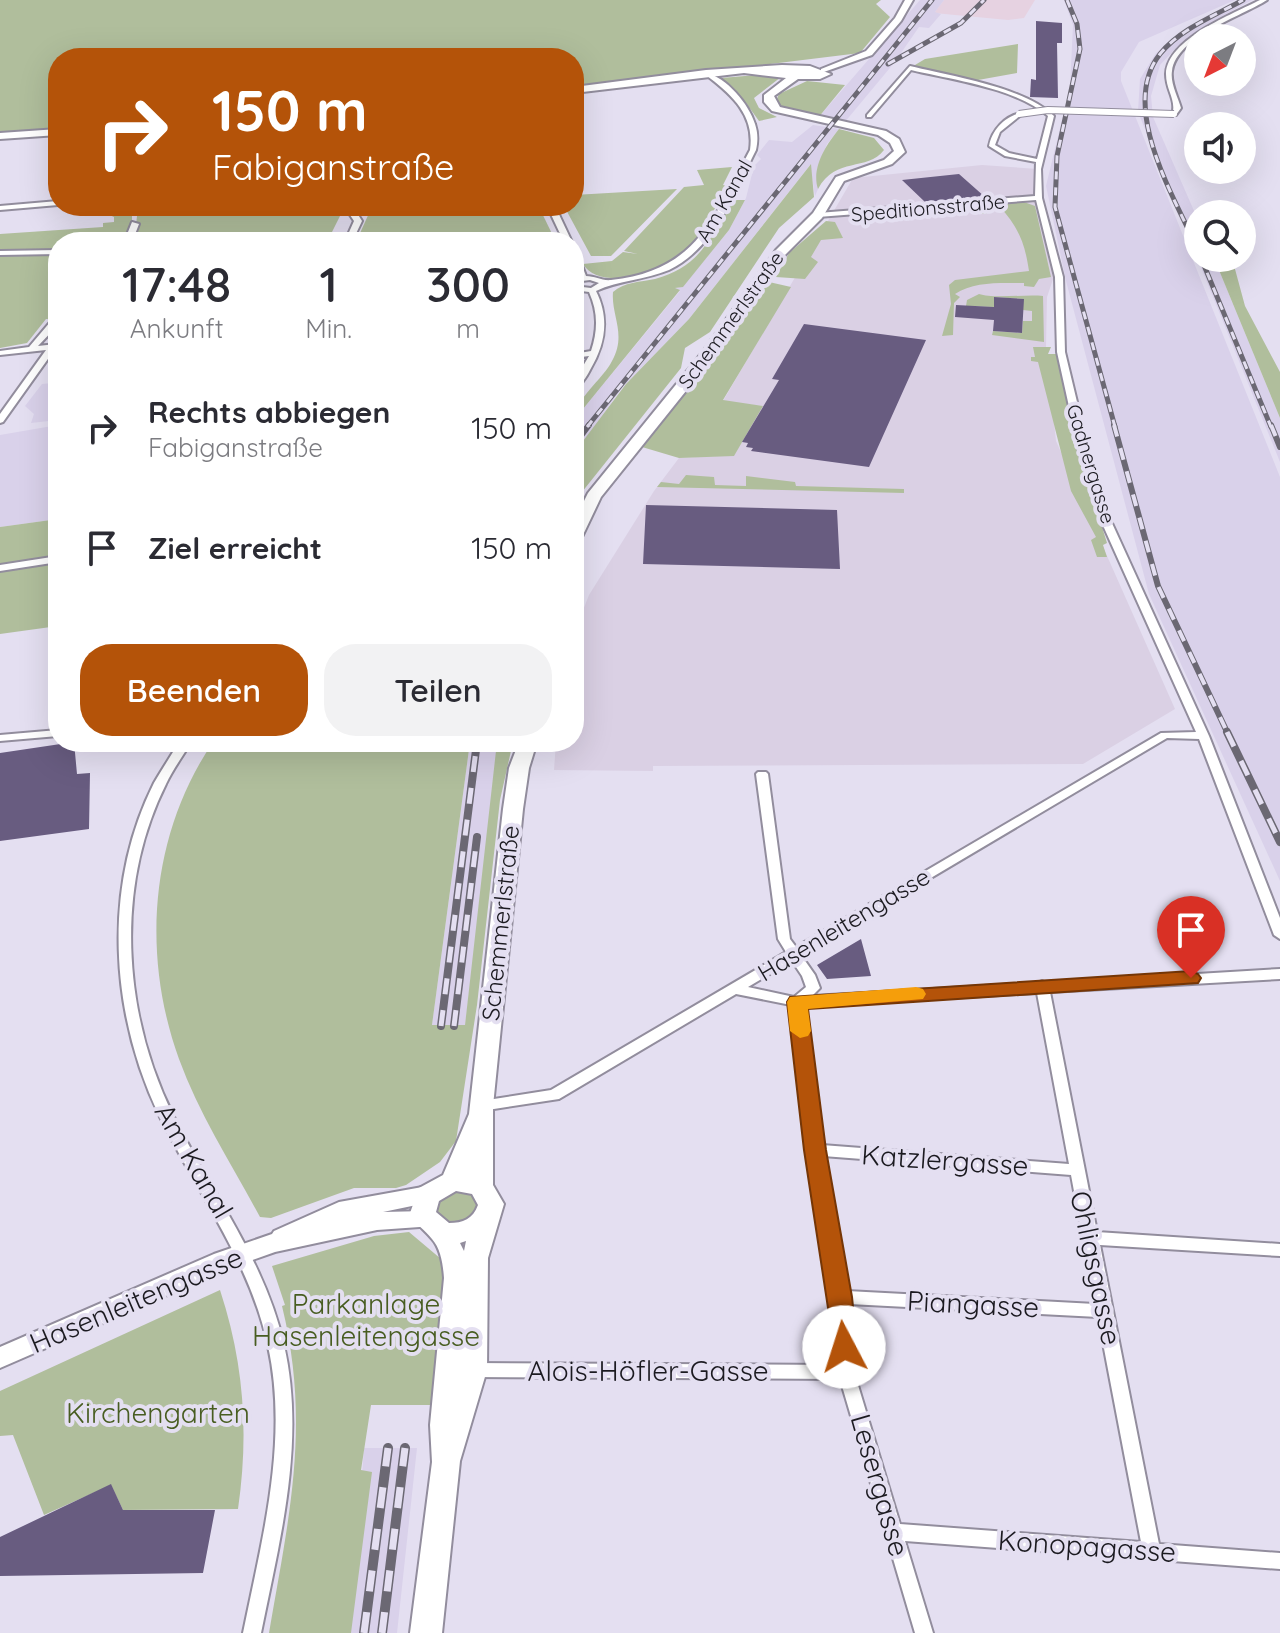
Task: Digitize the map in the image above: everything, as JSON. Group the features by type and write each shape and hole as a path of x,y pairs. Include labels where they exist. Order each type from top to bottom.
{"main road":[{"path":"584,89 746,70 824,76 820,70"},
{"name":"Schemmerlstraße","path":"584,516 594,496 709,353 780,253 818,215 840,179 888,162 900,149 895,141 882,133 776,109 768,99 799,74"},
{"path":"0,136 48,133"},
{"name":"Schemmerlstraße","path":"480,1186 481,1106 513,809 525,752"},
{"name":"Schemmerlstraße","path":"453,1181 481,1106"},
{"path":"426,1633 446,1462 444,1425 461,1370 475,1258 491,1204 480,1186 453,1181 432,1216"},
{"path":"432,1216 464,1233 484,1222"},
{"path":"432,1216 455,1259 461,1370"}],"street":[{"path":"1040,161 1007,155 992,146 993,137 1019,114 1048,110 1174,114 1178,108 1169,73 1175,56 1206,31 1264,0"},
{"path":"820,70 867,55 899,18 908,1"},
{"name":"Gadnergasse","path":"869,116 910,68 999,91 1048,111 1051,120 1040,161 1039,198 1059,277 1061,352 1084,452 1106,521 1203,736 1280,935"},
{"name":"Am Kanal","path":"592,290 606,283 665,271 691,256 753,150 757,135 754,123 745,108 708,74"},
{"name":"Speditionsstraße","path":"818,215 1039,198"},
{"path":"0,208 48,204"},
{"path":"132,232 135,224"},
{"path":"0,253 48,252"},
{"name":"Am Kanal","path":"584,280 606,283"},
{"path":"584,289 592,290 600,317 596,353 584,373"},
{"path":"32,348 48,330"},
{"path":"0,353 48,347"},
{"path":"584,355 596,353"},
{"path":"0,420 48,357"},
{"path":"584,365 589,366"},
{"path":"0,568 48,561"},
{"path":"0,738 48,734"},
{"name":"Hasenleitengasse","path":"481,1106 554,1095 635,1044 792,956 1165,735 1203,736"},
{"name":"Am Kanal","path":"179,752 151,803 137,846 127,903 126,982 141,1051 161,1105 245,1253 277,1348 282,1396 277,1500 252,1633"},
{"path":"762,774 784,939 813,988 797,1002"},
{"path":"735,989 797,1002 1280,974"},
{"name":"Ohligsgasse","path":"1042,986 1075,1170 1092,1238 1151,1550"},
{"name":"Lesergasse","path":"797,1002 815,1150 840,1297 846,1372 924,1633"},
{"name":"Katzlergasse","path":"815,1150 1075,1170"},
{"name":"Hasenleitengasse","path":"0,1358 273,1243 377,1221 432,1216"},
{"path":"1092,1238 1280,1250"},
{"name":"Piangasse","path":"840,1297 1105,1311"},
{"name":"Alois-Höfler-Gasse","path":"461,1370 846,1372"},
{"name":"Konopagasse","path":"893,1532 1280,1561"}],"shaded area":[{"path":"920,0 944,0 935,12 941,14 929,28 919,27 901,53 925,44 894,63 844,123 818,118"},
{"path":"944,0 1035,0 1024,18 1008,20 934,13"},
{"path":"1064,0 1235,0 1139,42 1121,72 1121,81 1184,238 1184,272 1198,272 1280,477 1280,881 1149,594 1066,281 1046,186 1070,87 1073,25"},
{"path":"1238,0 1252,0 1208,24 1195,24"},
{"path":"1183,31 1184,42 1160,65 1151,96 1153,117 1189,200 1184,200 1184,225 1138,112 1140,79 1156,53"},
{"path":"813,125 839,129 827,144 817,169 818,189 815,196 810,165 689,319 622,388 584,441 584,408 680,291 674,289 683,286 729,230 746,198 754,166 761,159 757,155 769,140 792,142"},
{"path":"982,165 1038,169 1039,198 1054,276 1047,297 1046,347 1056,441 1175,709 1083,764 653,766 653,771 554,770 555,752 584,752 584,608 589,595 654,491 679,458 734,455 762,406 723,401 853,178"},
{"path":"1203,272 1220,272 1280,418 1280,462"},
{"path":"48,383 48,421 31,423 34,414 25,406 42,384"},
{"path":"48,427 48,520 0,527 0,435"},
{"path":"469,752 498,752 465,1026 432,1025"},
{"path":"364,1448 417,1448 397,1633 350,1633"}],"green space":[{"path":"0,0 881,0 876,4 890,17 860,53 584,87 584,48 48,48 48,131 0,134"},
{"path":"1018,44 1017,73 967,82 910,68 925,59"},
{"path":"781,77 754,98 759,108 777,117 759,121 721,78"},
{"path":"807,81 845,85 818,118 786,110 776,101 779,94"},
{"path":"839,129 874,138 884,150 869,161 834,172 818,189 818,165"},
{"path":"811,164 814,197 779,228 710,332 685,348 681,368 584,489 584,440 626,384 689,319"},
{"path":"732,167 723,185 727,186 703,231 685,255 663,268 633,277 603,277 584,265 612,261 623,252 638,254 624,251 684,187 704,185 697,170"},
{"path":"677,189 611,256 591,256 584,243 584,232 578,232 569,216 584,216 584,194"},
{"path":"731,200 745,200 729,230 683,287 675,288 680,290 584,408 584,397 608,368 616,351 618,334 613,292 627,284 655,279 683,267 710,239"},
{"path":"1024,202 1035,206 1051,277 1039,279 1034,287 1024,286 1024,283 997,283 962,290 955,294 960,297 954,303 953,335 942,336 951,304 949,285 955,280 1029,271 1020,237 1000,207 982,209 987,214 980,214 973,207"},
{"path":"112,216 132,216 132,224 136,225 137,216 340,216 332,232 48,232 48,249 0,251 0,234 103,227 103,223 114,222"},
{"path":"368,216 543,216 551,232 361,232"},
{"path":"826,221 835,222 843,238 821,240 811,257 818,262 805,279 776,277 789,253"},
{"path":"48,254 48,319 27,343 0,348 0,256"},
{"path":"1220,272 1236,272 1245,306 1280,372 1280,418"},
{"path":"769,282 791,287 723,400 763,406 734,456 679,458 642,447"},
{"path":"979,294 1043,296 1044,342 992,335 993,331 1022,333 1023,321 1032,321 1032,311 1023,310 1023,299 995,297 994,307 966,306 967,300"},
{"path":"1033,347 1051,347 1048,354 1056,354 1076,443 1107,543 1103,545 1107,557 1097,557 1091,540 1096,537 1071,491 1038,362 1031,361 1031,357 1035,357"},
{"path":"686,475 714,477 715,485 746,486 746,476 795,482 796,486 904,489 904,493 657,487 661,482 679,484"},
{"path":"48,520 48,627 0,634 0,527"},
{"path":"207,752 469,752 432,1025 465,1025 496,752 511,752 500,800 477,1005 456,1141 440,1162 406,1185 396,1188 354,1188 271,1218 260,1217 206,1119 179,1059 167,1019 159,978 156,937 158,896 165,855 176,816"},
{"path":"458,1190 472,1194 479,1204 475,1216 452,1225 434,1214 436,1200"},
{"name":"Parkanlage Hasenleitengasse","path":"409,1232 447,1264 436,1405 371,1405 361,1470 372,1472 351,1633 269,1633 290,1509 296,1431 291,1349 282,1306 285,1305 272,1266 374,1236"},
{"name":"Kirchengarten","path":"220,1290 234,1344 242,1398 243,1453 238,1509 123,1510 111,1485 44,1515 13,1435 0,1436 0,1391"}],"building":[{"path":"1036,21 1062,23 1062,43 1057,43 1058,98 1030,97 1031,79 1036,80"},
{"path":"959,174 985,197 925,202 902,180"},
{"path":"994,297 1024,299 1022,333 993,331 994,320 955,317 956,305 994,307"},
{"path":"804,324 926,340 869,467 751,451 753,448 746,447 748,443 742,442 779,380 772,379"},
{"path":"646,505 837,510 840,569 643,564"},
{"path":"48,746 48,752 75,752 77,774 90,773 89,829 0,841 0,753"},
{"path":"861,939 871,976 827,979 817,965"},
{"path":"111,1484 123,1510 215,1510 203,1573 0,1576 0,1537"}],"railway":[{"path":"587,427 932,0"},
{"path":"888,64 961,23 984,0"},
{"path":"1067,0 1077,24 1080,49 1057,156 1055,207 1115,427"},
{"path":"1184,220 1165,179 1148,126 1145,100 1149,76 1168,45 1199,23 1243,0"},
{"path":"1207,272 1271,427"},
{"path":"584,432 589,425"},
{"path":"1114,425 1158,586 1228,734"},
{"path":"1271,425 1280,447"},
{"path":"1227,732 1280,842"},
{"path":"441,1026 476,752"},
{"path":"454,1026 477,837"},
{"path":"364,1633 388,1448"},
{"path":"382,1633 405,1448"}],"slow traffic":[{"path":"800,1031 797,1002 916,994"}],"route":[{"path":"844,1347 840,1297 815,1150 797,1002 1191,978"}]}
